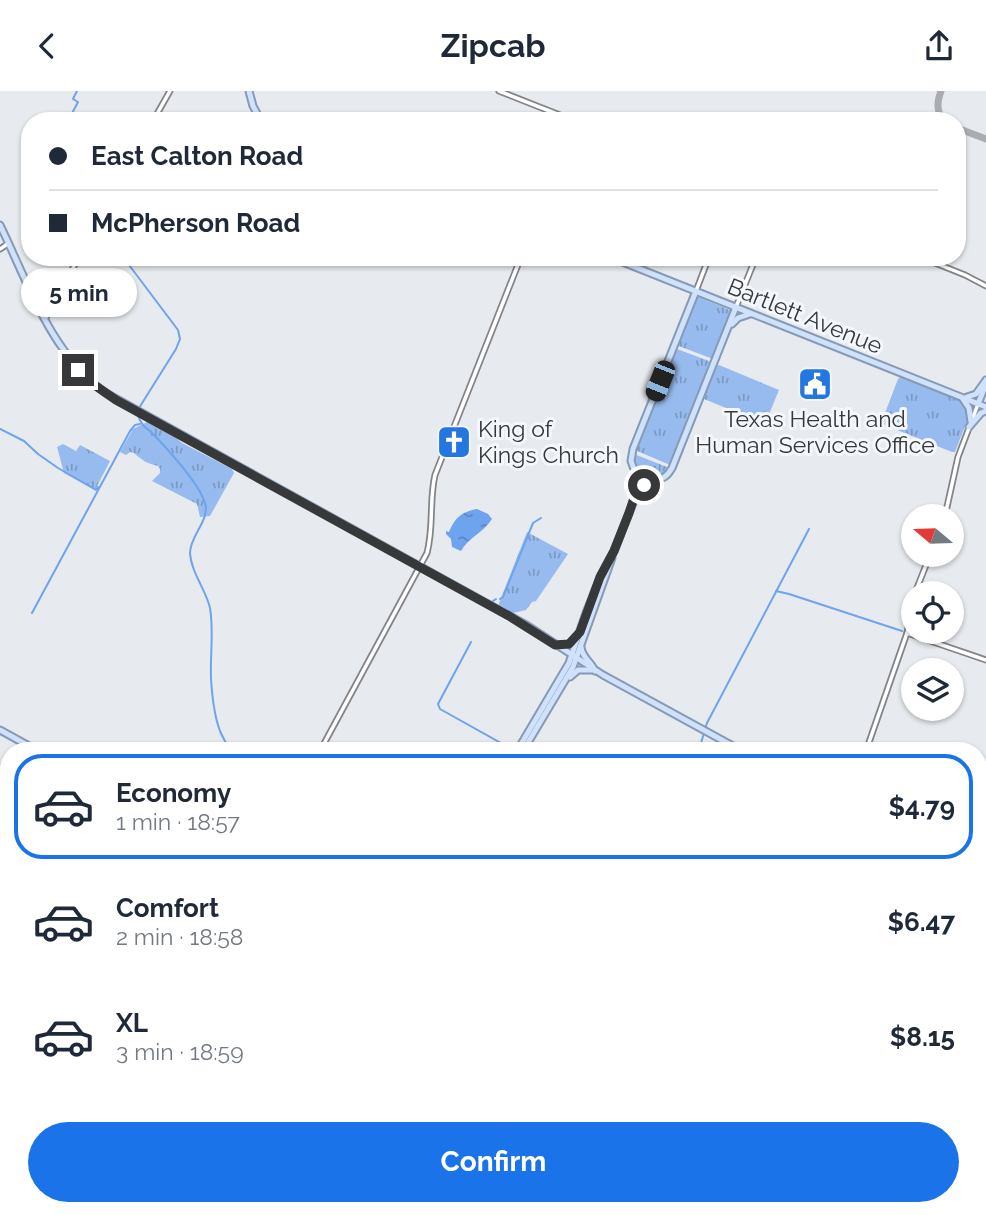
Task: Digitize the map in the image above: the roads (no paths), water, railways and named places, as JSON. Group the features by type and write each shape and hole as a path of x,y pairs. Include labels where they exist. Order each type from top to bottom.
{"main road":[{"path":"249,91 257,112"},
{"path":"0,225 58,344 78,370 104,392 528,626 595,671 726,742"},
{"name":"Bartlett Avenue","path":"633,266 962,397 986,409"},
{"path":"642,483 631,461 633,449 696,291"},
{"path":"642,483 667,476 672,468 736,307"},
{"path":"721,345 735,320 752,313"},
{"path":"970,425 969,408 962,397 976,394 986,382"},
{"path":"978,404 986,382"},
{"path":"970,425 986,409"},
{"path":"525,742 574,657 580,632 642,483"},
{"path":"565,681 602,579"},
{"path":"555,645 569,644 580,632"},
{"path":"581,643 583,655 592,663 595,671"},
{"path":"555,645 566,662 565,671"},
{"path":"551,700 565,681 578,670 595,671"},
{"path":"0,730 22,742"}],"street":[{"path":"158,112 170,91"},
{"path":"499,91 552,112"},
{"path":"0,249 9,243"},
{"path":"45,319 74,266"},
{"path":"325,742 427,553 435,475 517,266"},
{"path":"696,291 706,266"},
{"path":"736,307 752,266"},
{"path":"942,266 986,286"},
{"path":"948,504 958,457 978,404"},
{"path":"869,742 903,644"},
{"path":"939,644 986,660"}],"water":[{"path":"477,509 492,519 461,551 452,547 446,531 449,532 456,519 463,514"}],"waterway":[{"path":"73,112 78,102 73,99 77,91"},
{"path":"130,266 178,330 180,339 139,408"},
{"path":"138,414 143,424 191,478 205,503 205,516 193,540 190,553 210,608 213,698 218,725 225,742"},
{"path":"32,613 130,431 140,424"},
{"path":"0,429 24,441 58,468 96,490 98,487"},
{"path":"500,599 533,523 541,518"},
{"path":"701,742 707,723 809,529"},
{"path":"776,591 901,631"},
{"path":"471,642 438,704 440,709 499,742"}],"place":[{"name":"Texas Health and Human Services Office","path":"815,384"},
{"name":"King of Kings Church","path":"454,442"}]}
